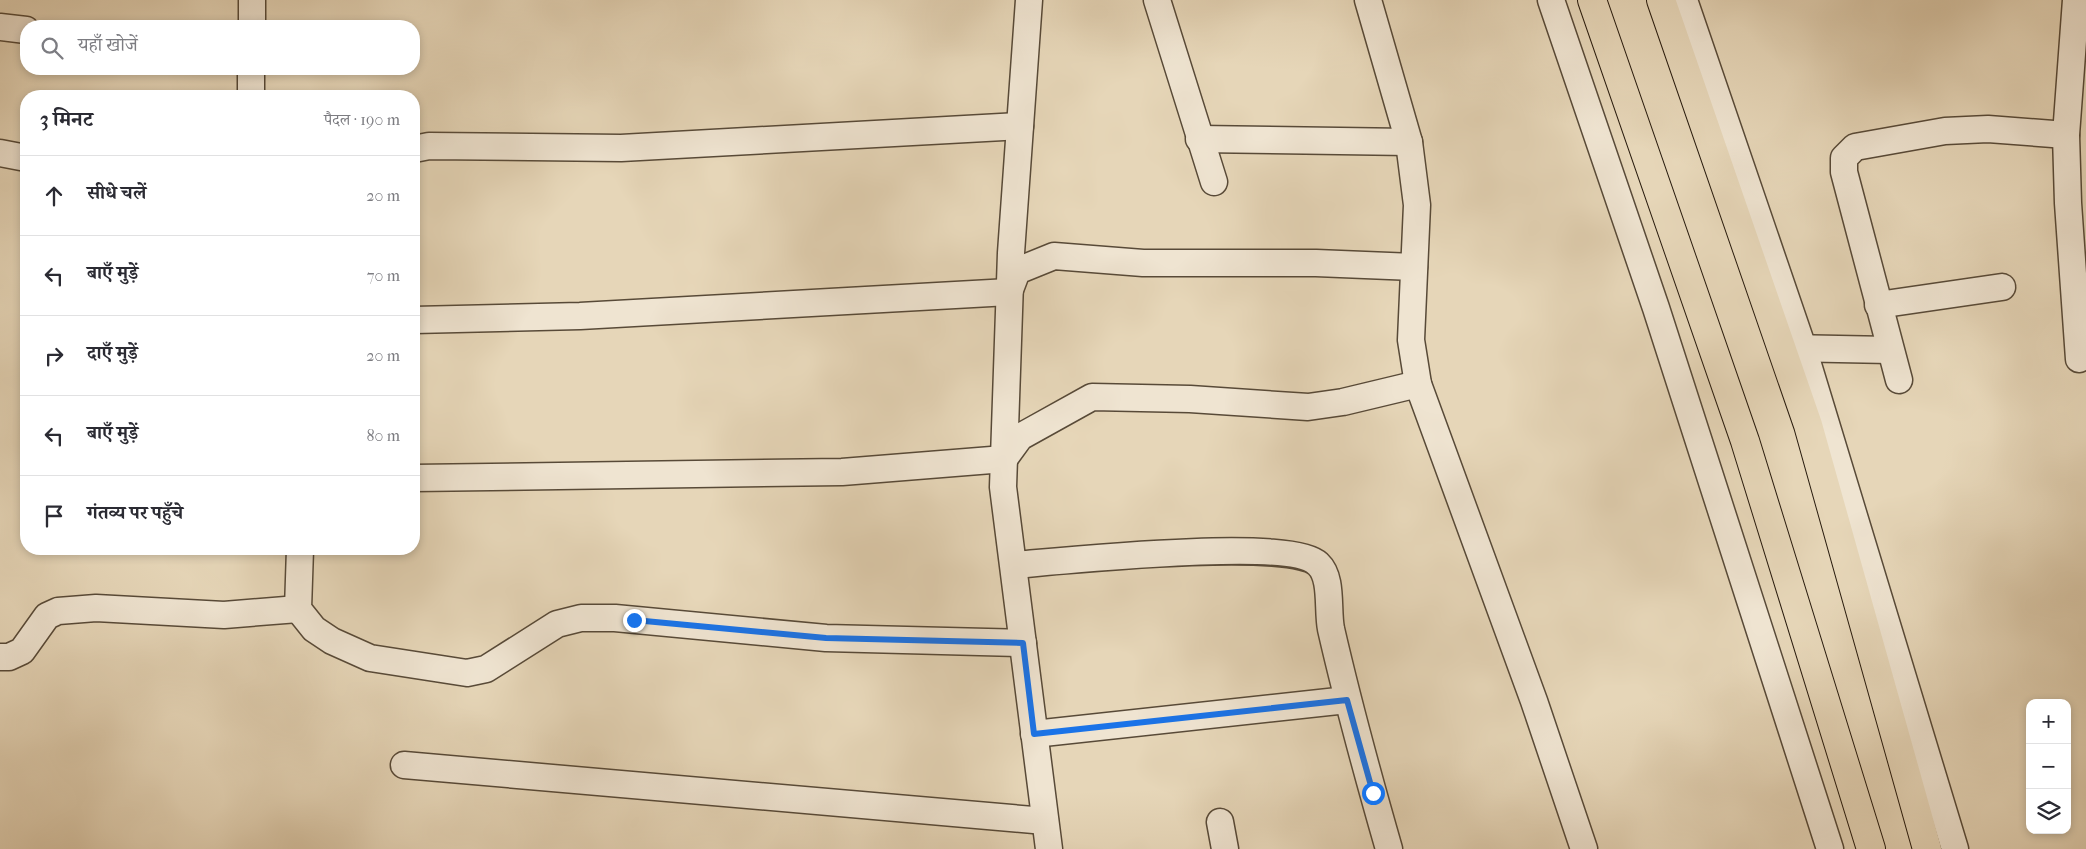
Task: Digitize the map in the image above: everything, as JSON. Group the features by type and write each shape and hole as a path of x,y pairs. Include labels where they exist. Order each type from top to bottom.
{"highway":[{"path":"1592,0 1745,441 1871,849"},
{"path":"1661,0 1792,348 1808,425 1927,849"}],"street":[{"path":"252,0 252,20"},
{"path":"1029,0 1009,292 1003,487 1048,849"},
{"path":"1157,0 1214,182"},
{"path":"1368,0 1409,142 1417,205 1411,340 1418,384 1534,701 1584,849"},
{"path":"1551,0 1656,308 1830,849"},
{"path":"1684,0 1792,348 1955,849"},
{"path":"2076,0 2066,135 2077,205 2079,358"},
{"path":"0,27 20,29"},
{"path":"251,75 251,90"},
{"path":"420,148 429,146 621,148 1020,126"},
{"path":"1899,380 1844,172 1844,158 1855,147 1945,131 1988,129 2066,135"},
{"path":"1199,139 1409,142"},
{"path":"0,153 20,157"},
{"path":"1009,292 1018,271 1054,256 1144,263 1316,263 1414,267"},
{"path":"1878,304 2002,287"},
{"path":"420,320 580,316 1009,292"},
{"path":"1792,348 1890,350"},
{"path":"420,478 842,472 1004,459 1020,438 1092,397 1190,399 1308,407 1343,402 1418,384"},
{"path":"1014,565 1146,554 1259,552 1306,556 1318,564 1328,578 1330,622 1347,700 1389,849"},
{"path":"300,555 298,608 314,629 332,641 370,658 467,673 486,669 558,624 581,618 615,618 826,638 1023,643"},
{"path":"0,658 10,658 22,651 47,616 58,611 96,608 224,615 298,608"},
{"path":"1034,734 1347,700"},
{"path":"404,765 1045,821"},
{"path":"1220,822 1225,849"}],"route":[{"path":"634,620 826,638 1023,643 1034,734 1347,700 1373,793"}]}
